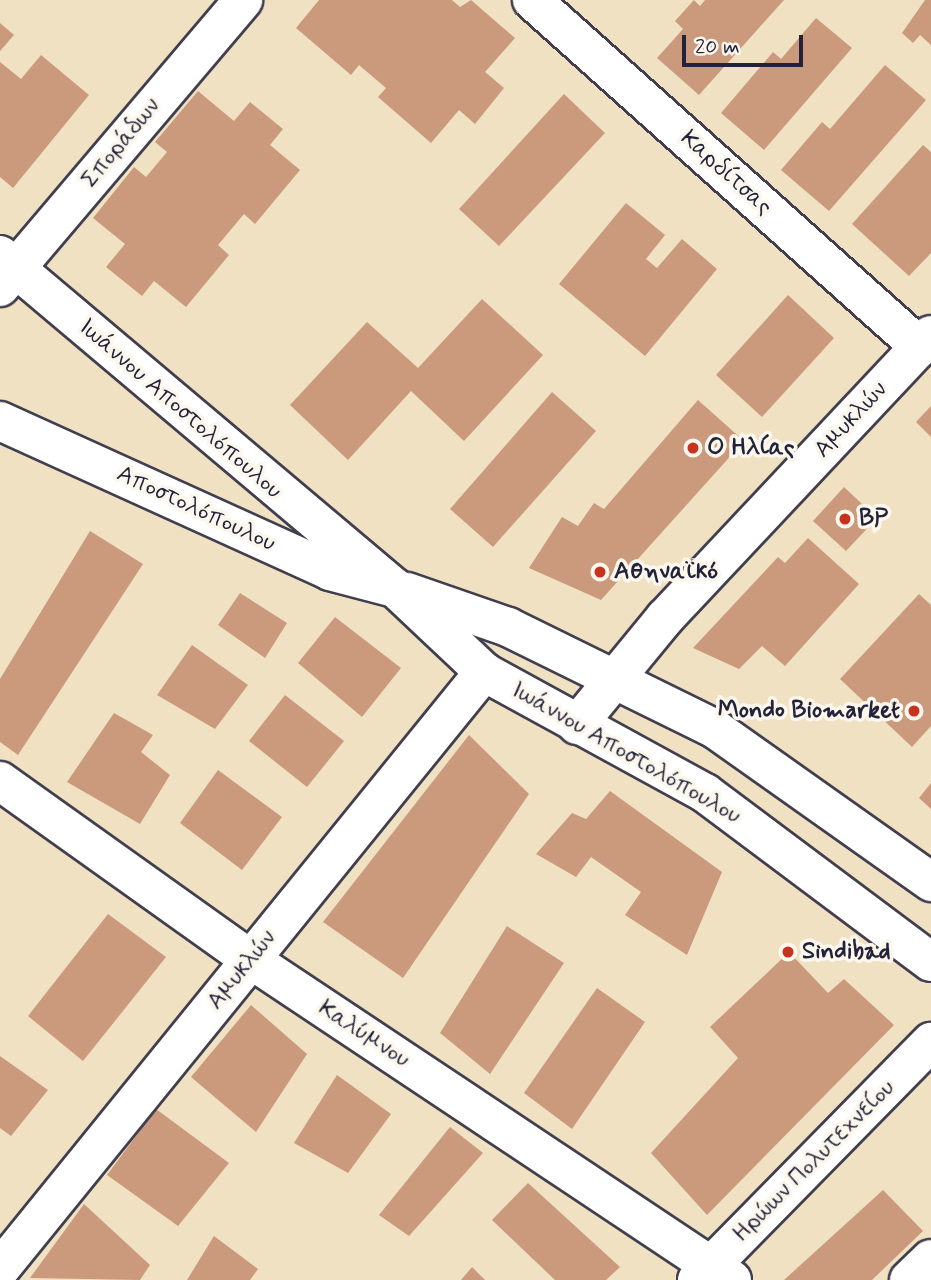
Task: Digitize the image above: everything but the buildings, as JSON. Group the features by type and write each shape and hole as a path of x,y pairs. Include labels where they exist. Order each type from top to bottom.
{"street":[{"name":"Σποράδων","path":"5,270 243,0"},
{"name":"Καρδίτσας","path":"532,0 925,341"},
{"name":"Ιωάννου Αποστολόπουλου","path":"5,270 395,588 484,672 705,793 931,962"},
{"name":"Αμυκλών","path":"577,725 615,676 925,341"},
{"name":"Αποστολόπουλου","path":"0,421 330,571 395,588"},
{"name":"Ιωάννου Αποστολόπουλου","path":"395,588 508,627 615,676 726,737 931,882"},
{"name":"Αμυκλών","path":"0,1269 484,672"},
{"name":"Καλύμνου","path":"0,781 250,959 714,1274"},
{"name":"Ηρώων Πολυτεχνείου","path":"714,1274 931,1042"},
{"path":"909,1280 931,1259"}],"place":[{"name":"Ο Ηλίας","path":"693,448"},
{"name":"BP","path":"845,519"},
{"name":"Αθηναϊκό","path":"600,572"},
{"name":"Mondo Biomarket","path":"914,711"},
{"name":"Sindibad","path":"788,952"}]}
